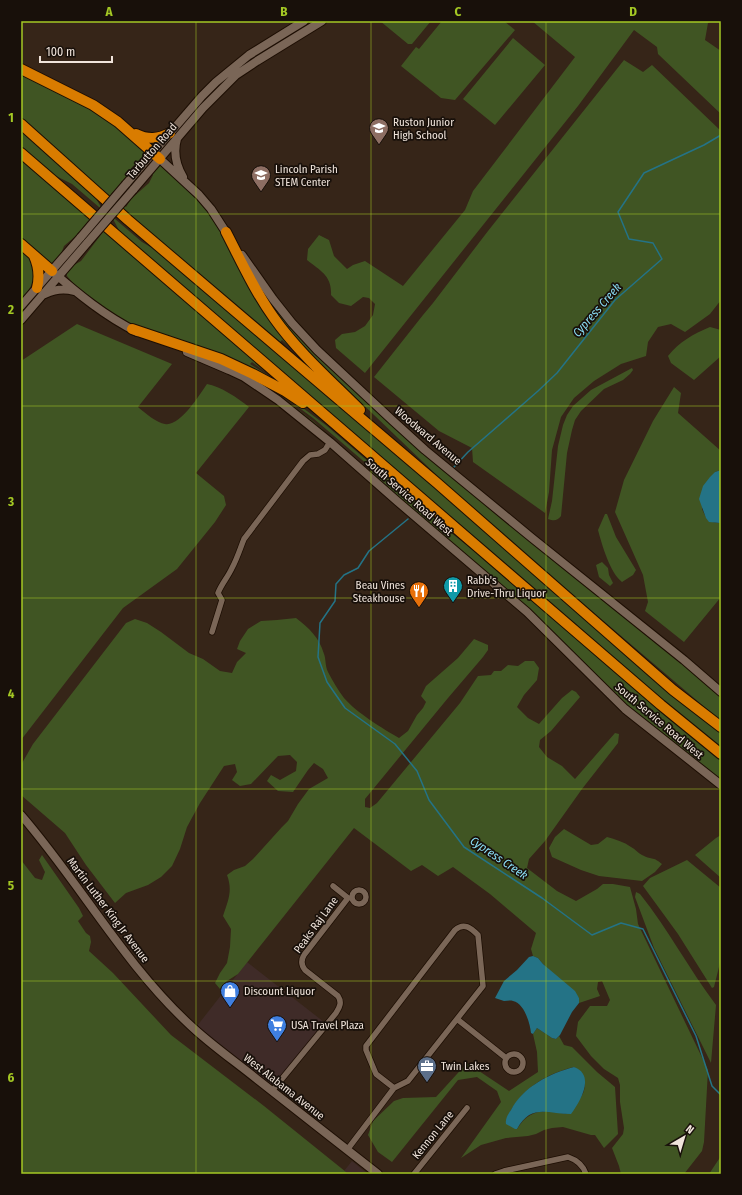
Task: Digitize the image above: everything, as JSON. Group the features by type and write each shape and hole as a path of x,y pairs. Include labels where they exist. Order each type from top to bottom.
{"highway":[{"path":"21,69 93,105 118,122 157,156"},
{"path":"21,124 128,220 407,458 673,690 721,727"},
{"path":"130,132 147,138 174,136"},
{"path":"21,153 661,705 721,754"},
{"path":"226,232 257,292 273,318 292,341 407,458"},
{"path":"21,244 55,273"},
{"path":"33,254 39,272 40,291"},
{"path":"132,329 221,359 260,377 285,391 310,408 380,462"}],"main road":[{"name":"Tarbutton Road","path":"174,136 202,96 223,75 249,56 304,21"},
{"name":"Tarbutton Road","path":"21,320 40,291 81,237 129,187 174,136 215,95 236,76 322,21"},
{"path":"174,136 176,160 186,182"},
{"name":"Woodward Avenue","path":"157,156 186,182 211,209 273,299 292,323 317,350 425,450 684,660 721,692"},
{"name":"Tarbutton Road","path":"55,273 88,242 129,187"},
{"name":"South Service Road West","path":"55,273 95,306 132,329 154,340 244,377 278,400 330,442 527,612 625,709 721,785"},
{"path":"40,291 67,289 77,292"},
{"name":"Tarbutton Road","path":"21,306 40,291"},
{"name":"Martin Luther King Jr Avenue","path":"21,816 50,850 126,953 159,993 180,1015"},
{"name":"West Alabama Avenue","path":"180,1015 190,1026 227,1056 378,1174"}],"street":[{"path":"212,632 222,600 218,593 221,585 232,570 244,539 303,461 310,455 318,454 325,450 330,442"},
{"name":"Peaks Raj Lane","path":"272,1091 340,1006 340,1001 337,994 305,970 302,966 304,955 350,898 332,886"},
{"path":"347,1150 394,1088 408,1081 483,986 478,935 470,927 459,927 455,930 366,1046 366,1050 376,1074 394,1088"},
{"path":"457,1019 506,1058"},
{"name":"Kennon Lane","path":"414,1174 467,1108"},
{"path":"495,1174 568,1157 573,1158 582,1165 586,1174"},
{"path":"523,1167 525,1174"}],"shaded area":[{"path":"247,962 324,1022 324,1024 272,1086 228,1054 197,1026"},
{"path":"352,1161 368,1174 347,1174 344,1171"}],"green space":[{"path":"380,21 431,21 412,44 408,44"},
{"path":"442,21 504,21 515,30 455,100 441,98 401,66 416,47 419,49"},
{"path":"532,21 712,21 708,23 705,40 721,51 721,114 658,54 657,47 634,30 578,106 365,373 336,348 335,340 342,334 355,332 365,326 373,315 375,304 369,298 363,297 351,306 339,303 331,295 331,288 328,278 307,260 308,249 319,235 329,240 334,256 347,269 353,265 365,261 403,286 465,210 473,191 575,57"},
{"path":"513,38 545,65 495,125 463,99"},
{"path":"624,60 643,72 652,65 721,131 721,300 710,314 685,332 671,324 658,327 648,342 646,356 621,364 594,381 574,398 561,417 552,450 549,492 545,513 473,462 472,448 439,431 374,377"},
{"path":"21,74 102,116 115,124 144,149 147,154 140,163 133,166 123,181 111,194 126,207 131,199 149,183 153,175 152,174 160,165 190,192 216,223 306,361 282,340 279,343 21,120"},
{"path":"21,131 92,192 101,207 142,242 173,262 721,732 721,747 652,691 121,234 113,219 72,184 52,174 21,148"},
{"path":"21,159 274,378 252,362 250,364 275,380 276,379 290,390 130,324 104,309 82,291 67,276 67,273 74,265 81,261 103,232 90,221 88,221 78,234 64,246 61,254 52,265 21,239"},
{"path":"21,249 31,262 34,268 34,274 30,287 21,300"},
{"path":"253,276 316,352 721,696 721,721 472,509 285,328"},
{"path":"77,324 172,364 138,407 158,422 171,424 177,420 195,402 207,384 218,387 229,393 249,407 196,473 224,496 226,505 215,522 177,569 123,608 21,740 21,361"},
{"path":"710,327 721,330 721,356 694,380 671,363 668,356 687,339"},
{"path":"632,368 633,370 630,374 623,380 604,389 581,411 575,420 567,453 561,516 555,520 548,519 552,501 558,446 567,415 573,406 591,390"},
{"path":"247,376 282,397 374,473 375,471 313,418 279,393 303,408 327,426 450,532 511,580 721,758 721,783 632,711 301,415"},
{"path":"674,387 681,393 678,413 721,451 721,470 715,472 702,509 705,516 709,520 721,523 721,597 684,642 645,611 648,602 643,575 615,512 624,480 653,421"},
{"path":"605,514 607,514 616,537 636,570 633,575 622,582 610,566 598,530"},
{"path":"602,562 608,568 609,575 613,583 610,586 599,577 596,565"},
{"path":"296,618 309,629 316,638 325,656 328,672 335,685 349,704 363,715 399,738 408,731 417,715 423,708 426,702 421,696 426,686 458,658 474,639 488,645 488,650 483,657 365,799 365,807 370,808 377,803 460,703 478,676 491,675 494,671 501,671 508,665 518,666 525,661 534,661 539,668 537,680 524,695 517,707 528,718 539,724 562,698 572,690 580,697 551,731 540,740 539,747 547,757 562,766 575,779 615,733 619,734 618,743 582,789 545,841 529,859 527,868 557,891 576,901 603,884 630,887 636,909 638,924 708,1070 704,1142 702,1151 684,1174 621,1174 612,1148 623,1134 624,1128 618,1078 604,1069 591,1056 576,1036 578,1022 590,1006 607,1006 610,1000 602,981 598,982 597,989 600,996 579,1003 579,998 538,958 533,956 531,949 536,933 490,894 453,867 438,876 422,865 411,871 354,828 238,974 227,981 220,989 215,983 227,963 230,947 231,929 223,916 230,891 227,875 234,870 245,866 253,859 288,821 309,789 328,778 323,769 314,763 293,792 278,791 267,781 271,775 280,780 296,771 297,762 290,755 278,756 251,784 240,786 232,780 237,772 235,764 224,766 200,803 187,827 180,849 172,866 161,877 148,885 126,893 115,903 86,865 65,833 21,795 21,765 33,744 126,623 135,619 147,623 189,653 203,659 220,671 232,673 237,662 246,653 237,649 240,641 248,629 261,621"},
{"path":"564,829 591,845 598,844 607,837 622,842 642,855 662,864 655,872 642,881 599,876 581,870 552,857 549,848 555,837"},
{"path":"721,835 721,878 695,855"},
{"path":"42,855 83,916 78,921 86,933 90,936 91,942 89,951 113,973 171,1035 264,1106 347,1174 21,1174 21,860 35,878 42,880 45,872 39,860"},
{"path":"687,860 721,888 721,959 714,987 712,988 678,934 643,886 650,878"},
{"path":"636,892 640,894 650,907 716,1005 711,1063 654,948 635,897"},
{"path":"537,1028 552,1038 556,1039 559,1036 564,1045 572,1047 597,1072 615,1087 618,1134 604,1148 595,1135 563,1127 544,1130 528,1136 506,1138 481,1145 461,1158 501,1102 497,1091 477,1077 458,1080 392,1162 378,1152 368,1135 373,1121 394,1101 403,1098 436,1097 467,1063 509,1091 538,1072 537,1052 533,1034","holes":["574,1067 578,1070 584,1080 585,1085 583,1093 566,1114 544,1111 538,1112 527,1117 517,1129 506,1121 517,1101 533,1086 552,1074 563,1070"]},
{"path":"721,1156 721,1174 709,1174"}],"water":[{"path":"721,470 721,523 709,522 699,499 703,486 715,472"},
{"path":"533,956 538,958 575,991 579,998 579,1003 572,1012 560,1035 556,1039 537,1028 533,1034 531,1033 528,1019 520,1005 513,1001 504,1001 495,998 504,981 529,957"},
{"path":"574,1067 581,1071 585,1082 582,1096 571,1114 547,1112 534,1113 522,1121 517,1129 506,1124 507,1117 516,1102 530,1088 547,1077"}],"waterway":[{"name":"Cypress Creek","path":"454,467 468,452 557,373 615,300 662,259 653,243 629,239 618,212 644,173 704,145 721,135"},
{"name":"Cypress Creek","path":"408,519 369,551 358,568 344,575 336,584 335,601 320,623 318,657 327,682 345,708 395,744 417,771 429,800 464,847 542,898 592,935 621,923 643,929 696,1036 712,1086 721,1095"}],"place":[{"name":"Ruston Junior High School","path":"379,145"},
{"name":"Lincoln Parish STEM Center","path":"261,192"},
{"name":"Rabb's Drive-Thru Liquor","path":"453,603"},
{"name":"Beau Vines Steakhouse","path":"419,608"},
{"name":"Discount Liquor","path":"230,1008"},
{"name":"USA Travel Plaza","path":"277,1042"},
{"name":"Twin Lakes","path":"427,1083"}]}
